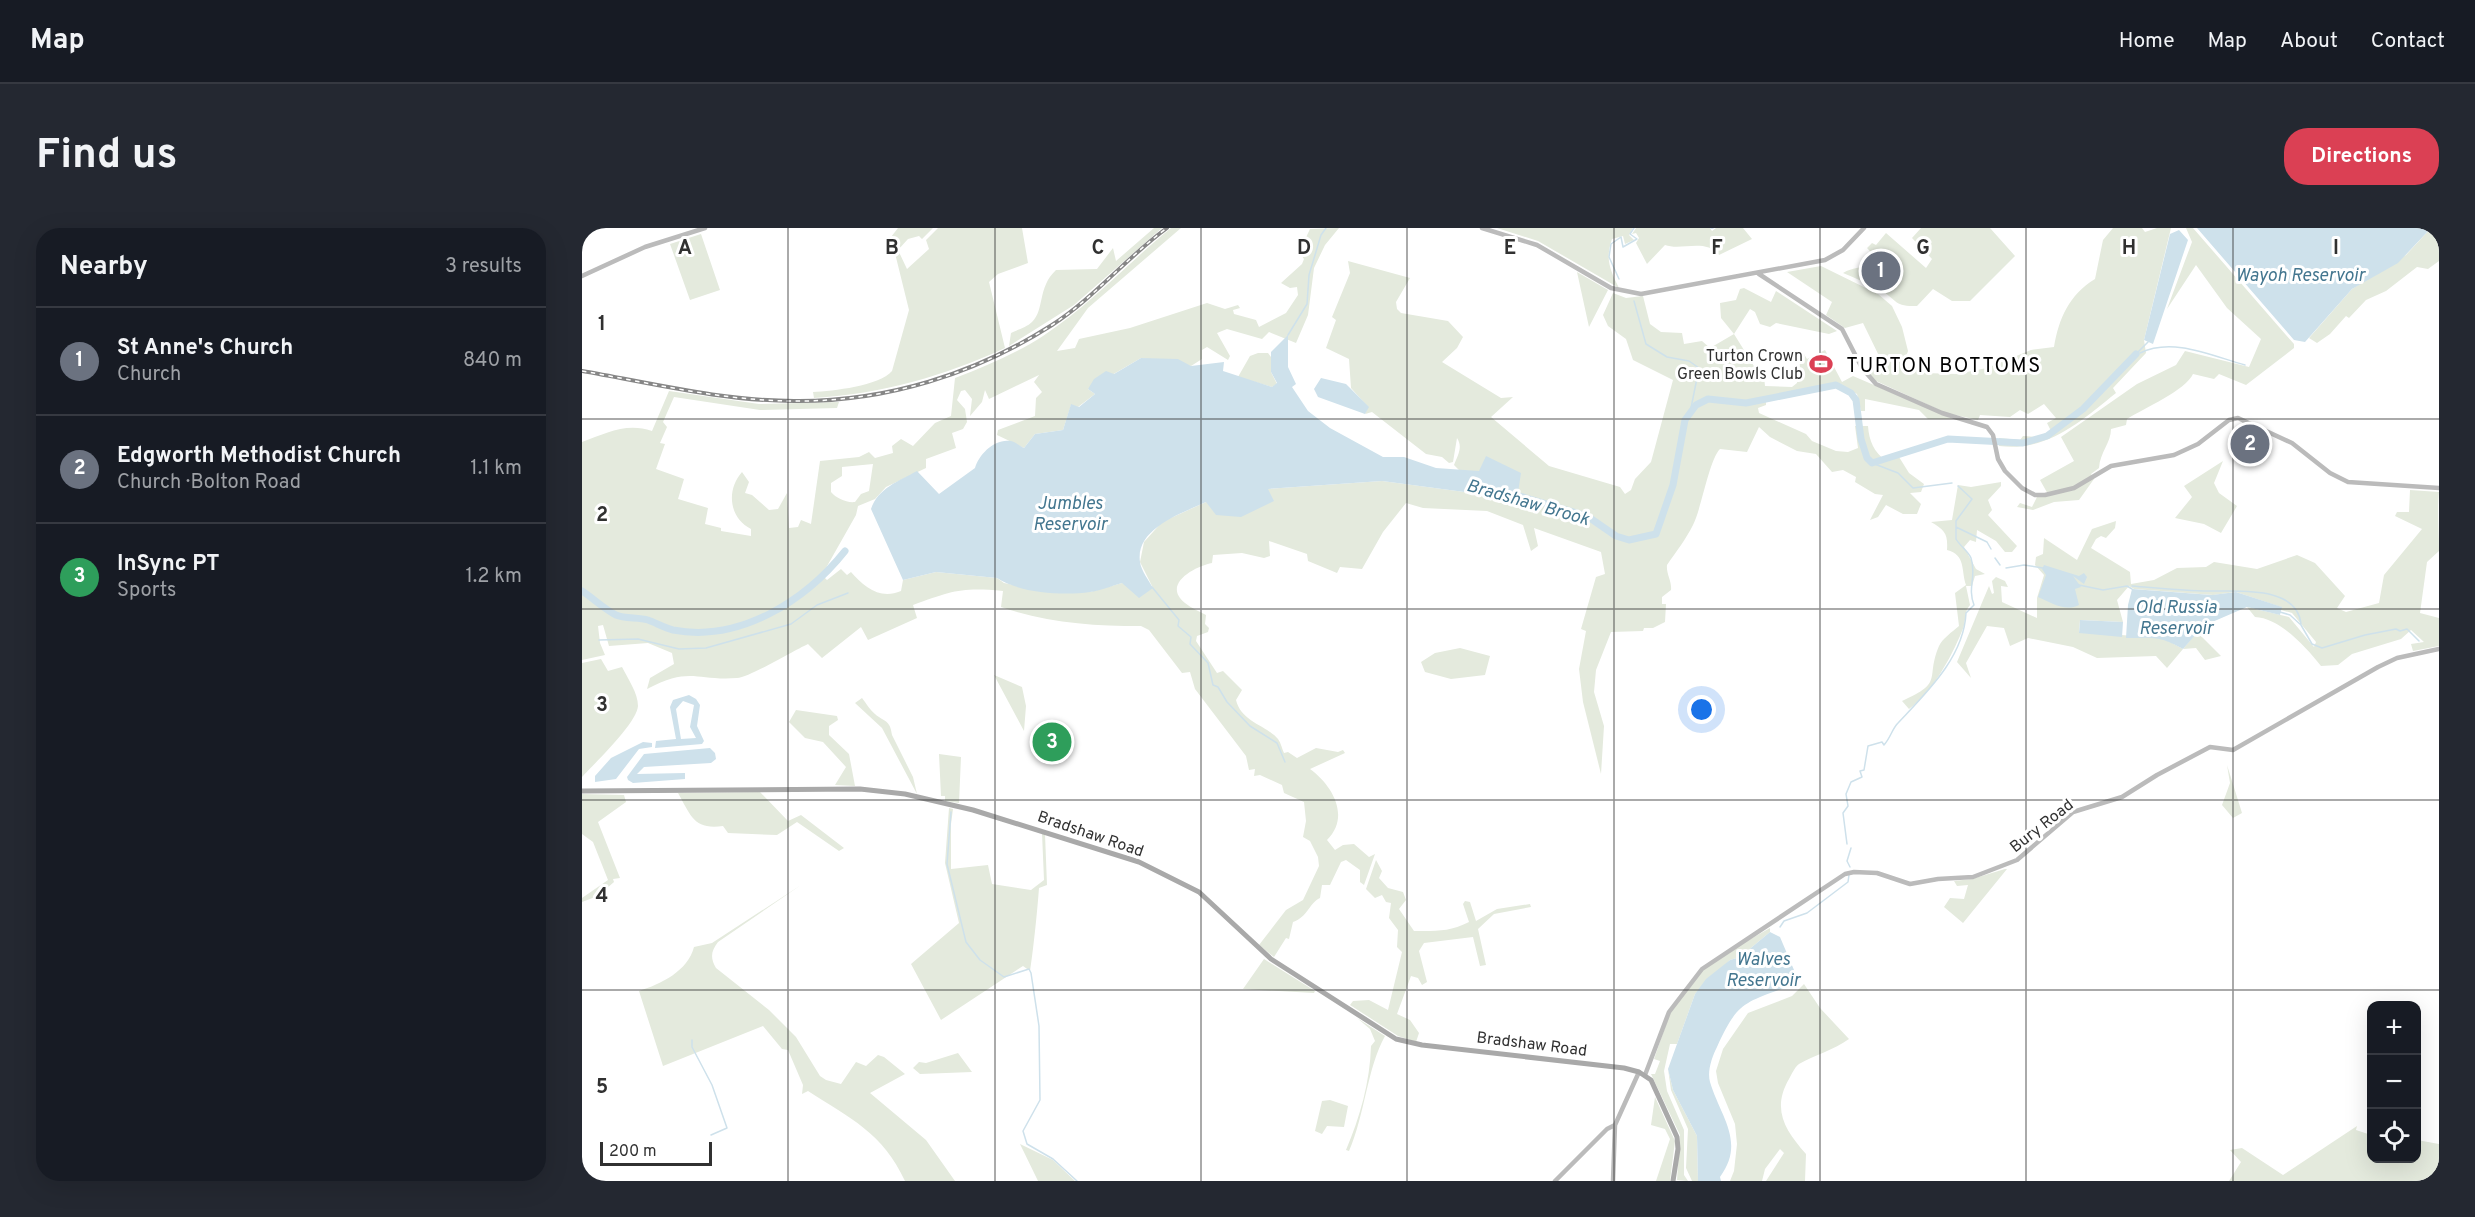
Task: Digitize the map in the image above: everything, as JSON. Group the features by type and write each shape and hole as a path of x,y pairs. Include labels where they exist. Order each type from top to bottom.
{"main road":[{"name":"Bradshaw Road","path":"582,791 860,789 905,794 973,810 1118,853 1199,892 1271,959 1403,1041 1642,1073"},
{"path":"1642,1073 1651,1080 1677,1137 1678,1149 1673,1181"}],"street":[{"path":"582,276 645,247 705,228"},
{"path":"1482,228 1537,245 1608,287 1641,294 1750,273 1759,274 1832,258 1848,246 1864,228"},
{"path":"1759,274 1842,329 1862,368 1876,384 1942,413 1979,423 1990,429 1998,459 2010,476 2024,490 2039,495 2074,488 2106,467 2174,455 2198,444 2229,420 2238,417 2292,443 2330,473 2348,482 2439,488"},
{"name":"Bury Road","path":"1615,1125 1642,1073 1669,1012 1702,969 1845,874 1877,873 1914,884 1938,879 1973,877 2006,866 2023,856 2073,812 2122,797 2157,775 2210,747 2233,750 2397,658 2439,650"},
{"path":"1555,1181 1607,1129 1615,1125 1613,1181"}],"shaded area":[{"path":"898,228 933,228 922,239 919,236 908,239 898,250 907,269 929,249 926,240 938,228 1022,228 1028,263 998,274 989,282 1005,348 959,367 912,382 864,392 814,398 813,392 867,384 892,371 909,310 891,237"},
{"path":"1154,228 1162,228 1074,305 1009,346 1011,333 1032,322 1036,317 1043,291 1056,270 1097,269 1113,248 1116,261"},
{"path":"1171,228 1181,228 1088,308 1057,351 1075,348 1079,339 1130,328 1207,303 1225,309 1238,305 1240,308 1233,310 1234,314 1256,320 1259,327 1286,313 1298,295 1297,287 1290,288 1281,283 1302,264 1304,259 1299,252 1310,229 1339,228 1325,245 1314,268 1308,315 1296,343 1269,332 1262,339 1227,329 1217,333 1230,356 1228,360 1207,347 1202,350 1202,359 1191,366 1141,358 1088,389 1095,394 1078,407 1071,405 1063,430 1035,434 1024,448 997,435 998,430 1035,416 1036,398 1042,392 1034,382 1039,375 989,399 985,390 982,402 970,416 972,399 965,390 961,391 957,400 965,409 967,422 963,429 952,433 956,448 926,459 926,468 886,487 875,499 858,506 856,515 822,575 827,580 841,569 847,575 851,572 867,587 886,594 901,591 903,580 936,572 997,578 1004,583 1051,592 1090,592 1122,583 1153,588 1140,562 1144,542 1162,522 1206,502 1268,489 1382,481 1517,499 1479,471 1460,471 1454,465 1460,448 1457,438 1453,462 1449,463 1442,457 1426,454 1372,412 1365,414 1368,407 1351,388 1349,359 1326,348 1336,320 1332,317 1350,273 1348,261 1410,278 1396,302 1397,309 1401,313 1448,321 1463,337 1457,348 1442,362 1501,398 1513,397 1491,417 1549,466 1620,487 1625,494 1631,490 1635,479 1651,462 1673,380 1633,360 1626,339 1608,326 1603,315 1613,293 1626,298 1643,296 1650,324 1661,332 1682,333 1684,344 1702,341 1710,348 1734,334 1757,371 1764,377 1765,386 1792,387 1797,383 1801,356 1804,354 1807,359 1825,350 1842,382 1853,376 1953,419 1928,419 1919,410 1865,399 1865,411 1861,411 1857,394 1836,383 1766,398 1766,405 1758,408 1759,413 1806,434 1812,441 1836,451 1848,452 1858,448 1855,426 1868,426 1871,441 1878,454 1886,461 1899,457 1909,473 1924,484 1921,492 1910,493 1921,504 1917,514 1903,514 1886,505 1878,517 1870,520 1883,495 1875,494 1855,482 1856,477 1843,470 1832,472 1816,454 1797,451 1770,437 1759,427 1747,452 1720,449 1712,463 1693,525 1667,565 1671,590 1662,597 1662,604 1666,604 1665,622 1653,628 1644,628 1643,631 1611,632 1596,670 1594,692 1604,726 1601,774 1583,702 1579,669 1586,631 1581,629 1596,577 1605,574 1601,552 1534,528 1538,546 1531,551 1523,525 1487,511 1423,508 1406,503 1383,532 1362,569 1340,567 1337,573 1308,561 1307,554 1269,541 1270,556 1264,558 1242,553 1213,555 1212,563 1190,572 1179,583 1177,589 1179,596 1187,605 1206,615 1205,624 1209,628 1208,632 1197,636 1196,641 1217,673 1223,671 1242,690 1236,700 1243,714 1274,734 1284,753 1288,752 1297,758 1316,748 1338,752 1343,750 1345,753 1310,769 1325,783 1336,802 1338,821 1327,840 1335,850 1343,845 1354,844 1369,857 1375,854 1364,885 1360,882 1360,870 1346,860 1341,862 1330,885 1322,885 1320,898 1302,917 1293,922 1289,939 1286,938 1274,957 1259,945 1286,910 1303,900 1319,866 1318,857 1310,841 1303,837 1306,821 1304,802 1284,793 1282,785 1260,775 1254,776 1255,769 1249,770 1246,756 1195,689 1190,672 1182,673 1149,630 1141,626 1088,624 1036,617 1001,607 1003,591 966,590 948,593 913,605 917,618 868,640 861,627 822,658 808,644 743,677 684,676 647,689 650,678 674,664 672,653 648,643 609,646 603,625 598,626 600,643 605,655 582,660 582,442 625,428 652,431 669,391 759,404 839,402 837,408 760,410 674,397 663,422 667,427 660,443 665,444 656,469 684,479 678,499 708,508 705,524 721,528 721,531 751,536 751,529 738,518 732,503 734,487 742,472 749,482 745,493 752,495 769,510 778,509 787,493 789,528 798,527 801,520 811,524 820,461 859,457 869,452 875,458 893,453 892,446 901,439 913,446 935,423 951,416 955,378 1000,359 1043,336 1077,311","holes":["873,464 869,491 861,494 855,502 848,502 831,492 831,483 842,476 842,467"]},
{"path":"1497,228 1633,228 1629,235 1634,240 1625,244 1623,236 1612,239 1609,264 1619,288 1538,241"},
{"path":"1636,228 1710,228 1712,231 1716,228 1743,228 1752,239 1719,255 1707,247 1665,245 1647,264 1636,243 1639,238 1636,233 1632,234"},
{"path":"1921,228 1990,228 2015,256 1970,301 1952,301 1933,289 1917,306 1903,305 1879,289 1843,273 1869,263 1881,281 1891,274 1867,248 1872,243 1876,245 1886,233 1926,268 1932,259 1912,238"},
{"path":"2113,228 2142,228 2145,232 2157,228 2171,228 2144,340 2146,353 2113,388 2116,393 2076,424 2048,440 2016,447 1999,446 1999,438 2020,440 2023,436 2036,437 2051,431 2047,423 2056,418 2044,404 2028,414 2020,410 2010,417 1980,415 1978,420 1946,413 1874,380 1866,370 1882,362 1863,323 1845,328 1826,315 1832,302 1787,272 1821,266 1878,294 1892,306 1902,327 1908,351 1903,365 1925,373 1957,374 1987,368 2031,350 2054,347 2062,317 2067,308 2078,292 2095,279 2103,240"},
{"path":"2186,228 2193,228 2294,344 2294,348 2246,385 2219,374 2214,379 2193,374 2173,393 2127,419 2126,425 2111,429 2099,468 2091,474 2094,479 2079,500 2054,502 2033,510 2017,507 2020,503 2032,507 2037,497 2049,496 2040,480 2074,461 2061,437 2137,384 2176,365 2185,351 2249,367 2261,339 2227,308 2196,265 2167,309 2192,242"},
{"path":"2431,228 2439,228 2439,261 2428,269 2417,267 2386,291 2366,300 2349,318 2346,316 2330,334 2317,343 2309,338 2352,289 2406,255"},
{"path":"701,234 720,290 690,300 670,244"},
{"path":"1577,272 1608,290 1589,327"},
{"path":"1744,288 1771,302 1776,291 1837,331 1829,334 1776,323 1770,327 1760,324 1755,312 1750,309 1734,334 1721,318 1720,303 1736,300 1740,289"},
{"path":"1268,353 1271,357 1271,372 1277,384 1272,387 1238,377 1250,356"},
{"path":"2243,421 2265,433 2250,461 2228,449"},
{"path":"2223,461 2214,483 2219,493 2237,506 2221,533 2204,524 2175,518 2192,497 2184,486"},
{"path":"2001,482 2001,486 1988,500 1992,510 1988,515 2017,546 2012,552 2005,552 1996,541 1977,530 1976,542 1970,540 1964,547 1976,569 1985,574 1975,576 1972,586 1966,586 1970,605 1966,611 1958,641 1933,684 1909,709 1902,701 1915,695 1929,684 1939,646 1959,626 1955,593 1966,585 1960,559 1947,550 1945,533 1931,522 1952,520 1958,485 1971,487"},
{"path":"2410,490 2439,492 2439,551 2427,562 2420,613 2439,618 2439,646 2413,651 2411,644 2424,642 2411,630 2401,639 2352,654 2338,665 2321,666 2292,635 2274,622 2255,617 2247,607 2289,617 2314,647 2316,642 2292,613 2236,592 2213,595 2134,589 2129,586 2117,600 2123,622 2080,620 2079,632 2163,638 2183,649 2167,668 2156,656 2097,658 2073,647 2028,638 2010,646 2004,628 1987,626 1966,663 1971,678 1957,662 1989,586 1992,594 1994,593 1992,581 1996,577 2005,581 2008,587 2001,586 2002,602 2037,618 2037,598 2044,575 2035,565 2036,557 2043,554 2044,538 2077,560 2092,529 2116,521 2115,528 2106,538 2101,536 2096,539 2091,548 2130,572 2131,584 2154,580 2177,568 2206,567 2214,562 2257,569 2297,555 2315,563 2345,596 2337,608 2346,612 2379,603 2384,575 2422,529 2395,516 2397,512 2409,512"},
{"path":"2197,632 2221,656 2205,660 2196,648 2183,649"},
{"path":"1460,648 1490,656 1485,675 1451,679 1425,672 1421,662 1435,653"},
{"path":"601,659 608,671 622,667 635,691 638,706 623,733 582,777 582,663"},
{"path":"994,675 1022,687 1026,706 1024,731"},
{"path":"862,698 878,717 890,726 892,735 913,777 917,794 882,728 855,703"},
{"path":"796,710 837,716 838,720 829,726 829,735 849,754 855,786 835,785 846,767 823,742 805,738 789,722"},
{"path":"939,754 961,757 959,803 945,801 945,796 941,796"},
{"path":"2227,765 2242,813 2233,818 2222,805 2230,783"},
{"path":"760,792 788,821 801,815 844,848 839,851 797,822 777,835 728,833 723,826 706,826 694,820 678,793"},
{"path":"582,794 624,795 626,802 598,822 620,878 613,879 614,882 598,896 582,902 582,898 608,880 593,842 582,834"},
{"path":"949,808 953,809 951,869 988,865 992,884 1031,890 1044,880 1042,833 1045,834 1047,885 1039,888 1030,971 1023,966 941,1020 911,964 959,923 945,863"},
{"path":"1376,860 1382,871 1379,878 1388,888 1403,892 1406,900 1399,909 1414,931 1449,929 1469,922 1463,904 1465,901 1470,902 1476,921 1497,909 1530,904 1531,907 1494,914 1478,929 1486,965 1480,966 1473,937 1424,943 1419,951 1427,982 1422,985 1418,978 1411,976 1397,1014 1410,1020 1419,1033 1416,1042 1398,1036 1350,1005 1353,1001 1369,1000 1388,1010 1402,952 1397,947 1398,930 1389,918 1391,903 1386,902 1382,895 1375,898 1366,889"},
{"path":"2007,869 1963,923 1944,907 1950,898 1964,899 1968,885 1957,886 1954,881 1972,879"},
{"path":"801,885 718,942 712,955 716,968 769,1010 796,1037 820,1076 826,1080 841,1084 856,1062 866,1066 878,1055 884,1057 905,1074 870,1093 926,1140 955,1181 905,1181 886,1150 864,1128 808,1091 802,1094 803,1085 788,1050 782,1049 763,1026 663,1066 639,991 656,985 680,970 694,947 712,943"},
{"path":"1770,928 1770,932 1740,957 1730,960 1695,994 1677,1044 1670,1044 1664,1071 1667,1091 1684,1130 1684,1175 1688,1181 1677,1180 1680,1135 1651,1074 1655,1074 1660,1061 1654,1059 1670,1013 1703,970 1724,954"},
{"path":"1264,959 1315,991 1314,993 1243,989"},
{"path":"1804,984 1820,1008 1849,1039 1799,1064 1784,1090 1781,1101 1783,1120 1792,1137 1806,1154 1805,1181 1766,1181 1784,1153 1780,1149 1765,1169 1762,1181 1730,1181 1734,1171 1737,1144 1735,1124 1718,1083 1716,1071 1723,1049 1748,1013 1792,996"},
{"path":"1357,1018 1385,1036 1374,1062 1349,1151 1346,1150 1363,1099 1369,1073 1371,1046 1375,1041 1370,1029"},
{"path":"958,1053 972,1072 920,1074 913,1068 919,1062 926,1063"},
{"path":"1668,1069 1673,1090 1697,1136 1698,1181 1692,1181 1686,1168 1688,1129 1671,1090"},
{"path":"1655,1097 1675,1141 1670,1181 1656,1181 1670,1139 1665,1129 1651,1125"},
{"path":"1330,1100 1348,1106 1344,1127 1327,1126 1322,1134 1315,1131 1322,1101"},
{"path":"2357,1126 2356,1130 2367,1134 2367,1163 2421,1163 2421,1141 2439,1144 2439,1181 2229,1181 2241,1162 2230,1150 2242,1148 2283,1175"},
{"path":"1020,1144 1053,1160 1075,1181 1038,1181"}],"water":[{"name":"Wayoh Reservoir","path":"2197,228 2431,228 2398,263 2352,289 2305,342 2294,340"},
{"path":"2179,230 2188,240 2153,344 2144,340 2170,234"},
{"name":"Jumbles Reservoir","path":"1288,335 1288,367 1296,384 1292,387 1308,411 1330,428 1383,457 1404,457 1436,468 1479,471 1486,456 1521,473 1517,499 1382,481 1268,489 1274,501 1241,517 1216,515 1206,502 1162,523 1145,540 1140,550 1140,562 1153,588 1139,598 1122,583 1094,591 1067,594 1029,590 997,578 936,572 903,580 871,509 874,502 890,486 917,471 939,494 975,468 980,457 988,448 999,442 1011,441 1024,448 1035,434 1063,430 1071,404 1079,407 1095,394 1088,389 1094,379 1106,371 1114,374 1141,358 1178,359 1191,366 1224,362 1223,371 1272,387 1277,383 1271,372 1271,352"},
{"path":"1321,378 1346,384 1369,407 1365,414 1318,397 1314,389"},
{"path":"2044,565 2079,576 2084,573 2087,577 2084,584 2073,576 2081,587 2075,589 2079,605 2069,608 2038,597 2046,575 2042,569"},
{"name":"Old Russia Reservoir","path":"2132,589 2212,595 2236,592 2282,607 2280,615 2247,607 2203,626 2183,649 2161,639 2126,638 2128,605"},
{"path":"2080,620 2123,622 2122,637 2079,633"},
{"path":"689,695 700,705 697,726 704,741 702,744 655,748 656,741 676,739 670,707 673,700","holes":["683,701 694,705 690,727 696,738 681,739 676,709"]},
{"path":"643,742 652,743 652,747 639,749 616,779 595,782 595,776 611,758"},
{"path":"710,748 715,753 716,759 711,763 644,767 637,774 685,773 685,779 633,783 628,780 627,777 644,754"},
{"name":"Walves Reservoir","path":"1770,932 1780,937 1794,970 1787,987 1751,1001 1736,1013 1715,1051 1710,1064 1709,1078 1728,1129 1731,1152 1720,1177 1721,1181 1698,1181 1697,1136 1673,1090 1668,1069 1695,994 1706,979 1730,960 1740,957"}],"waterway":[{"path":"1288,335 1307,304 1309,275 1321,235 1326,228"},
{"path":"1619,279 1609,257 1611,244 1621,237 1623,247 1637,239 1630,234 1634,228"},
{"path":"1634,301 1646,344 1667,357 1689,361 1699,368 1690,413"},
{"path":"2136,354 2148,342"},
{"path":"2140,353 2153,349 2179,347 2245,365"},
{"name":"Bradshaw Brook","path":"1509,493 1587,516 1616,536 1629,540 1656,534 1673,485 1685,420 1696,405 1708,399 1746,403 1836,385 1851,393 1856,400 1861,439 1867,458 1872,463 1948,439 2023,443 2047,436 2083,409 2136,354"},
{"path":"1872,463 1898,473 1913,488 1952,483"},
{"path":"1958,486 1972,499 1956,521 1956,527 1987,542 1991,549"},
{"path":"1847,844 1843,813 1848,806 1846,794 1851,782 1862,777 1860,771 1864,770 1868,746 1882,742 1884,745 1896,725 1942,673 1959,644 1966,613 1974,605 1971,593 1973,564 1970,555 1956,539 1956,527"},
{"name":"Bradshaw Brook","path":"582,591 616,615 648,620 673,630 698,632 723,630 747,624 791,601 811,586 845,551"},
{"path":"1995,558 2000,565"},
{"path":"2006,568 2024,565 2043,568"},
{"path":"2079,585 2103,590 2127,586 2132,589"},
{"path":"2132,586 2248,591 2277,596 2297,611 2301,624"},
{"path":"1152,587 1179,620 1178,626 1191,637 1190,644 1208,663 1213,685 1218,687 1227,702 1250,726 1277,743 1285,762"},
{"path":"599,640 638,639 679,649 706,648 791,624 817,605 848,593"},
{"path":"2280,612 2290,615 2301,625 2312,644 2322,648 2365,635 2396,629 2400,631 2407,629 2419,641"},
{"path":"951,812 947,864 966,942 980,960 1004,977 1029,969 1031,973 1039,1026 1040,1100 1023,1131 1027,1144 1053,1159 1077,1181"},
{"path":"1850,867 1847,861 1851,848"},
{"path":"1780,927 1784,921 1807,913 1848,882 1849,875"},
{"path":"692,1040 692,1047 712,1085 727,1128 711,1135"}],"railway":[{"path":"582,371 741,398 794,401 862,396 929,382 992,358 1052,325 1068,314 1167,228"}],"place":[{"name":"St Anne's Church","path":"1881,271"},
{"name":"Turton Crown Green Bowls Club","path":"1821,364"},
{"name":"Edgworth Methodist Church","path":"2250,444"},
{"name":"InSync PT","path":"1052,742"}],"district":[{"name":"TURTON BOTTOMS","path":"1944,365"}]}
